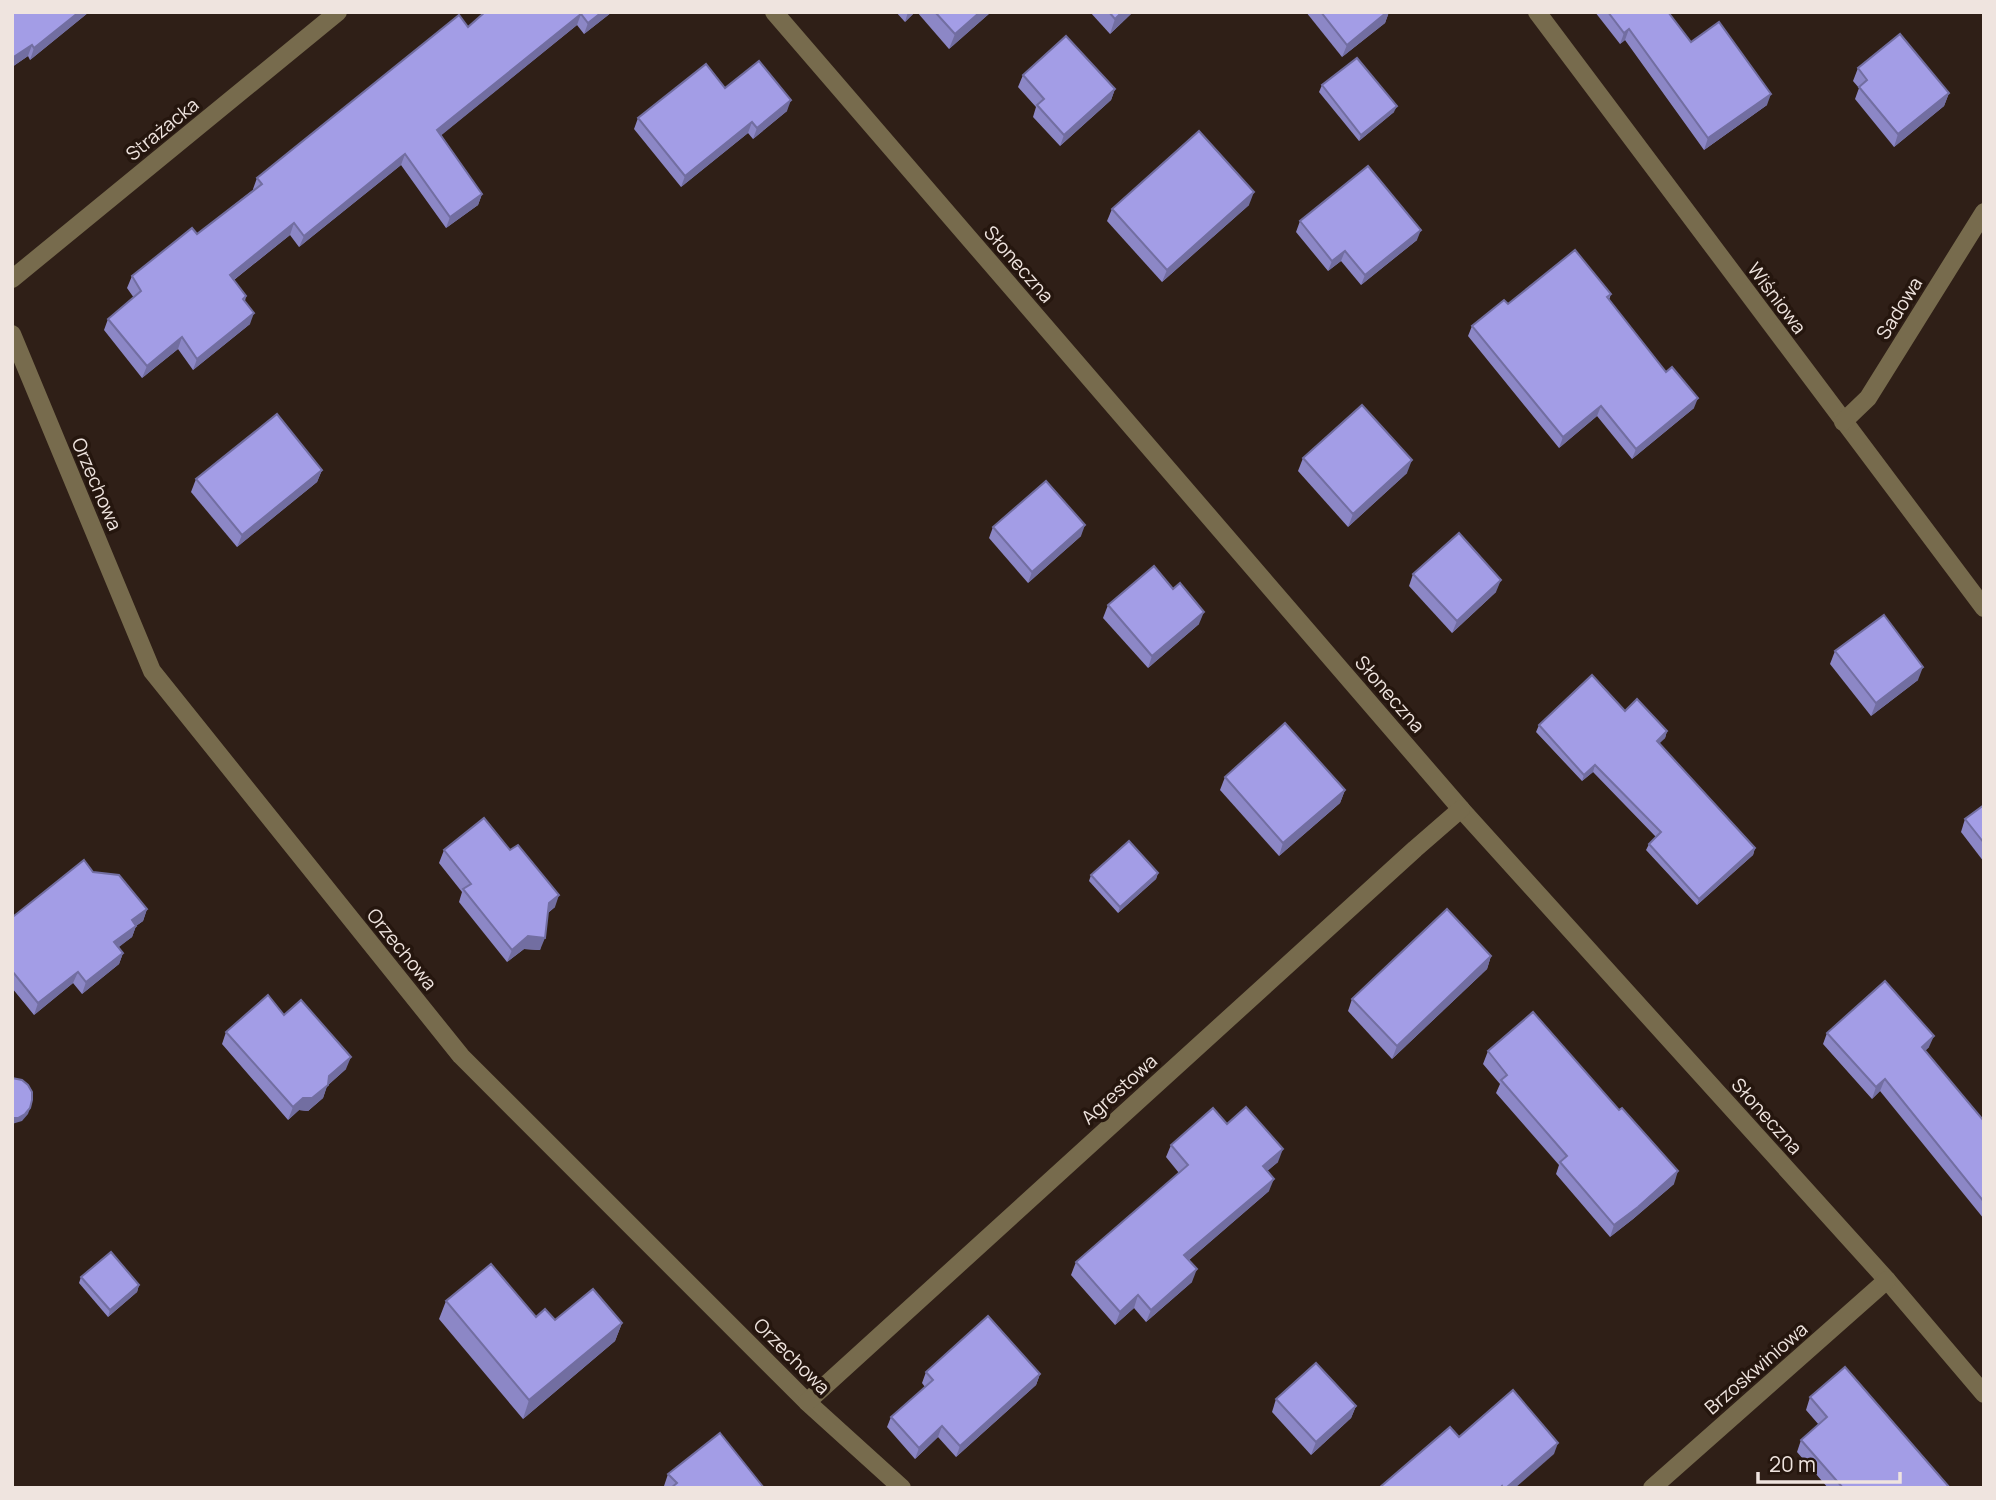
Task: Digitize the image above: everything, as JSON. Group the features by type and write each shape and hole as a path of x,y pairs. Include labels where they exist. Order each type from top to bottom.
{"street":[{"name":"Strażacka","path":"12,279 338,12"},
{"name":"Słoneczna","path":"774,12 1461,809 1887,1280 1984,1394"},
{"name":"Wiśniowa","path":"1537,12 1984,608"},
{"name":"Sadowa","path":"1843,422 1868,398 1984,212"},
{"name":"Orzechowa","path":"12,334 152,671 461,1056 807,1402 900,1487"},
{"name":"Agrestowa","path":"807,1402 1461,809"},
{"name":"Brzoskwiniowa","path":"1653,1488 1887,1280"}],"building":[{"path":"12,12 79,12 34,48 32,45 12,58"},
{"path":"485,12 602,12 588,23 581,14 437,130 482,194 450,217 405,154 304,236 294,223 230,275 246,296 243,299 254,313 197,359 182,337 147,366 108,319 141,291 132,276 192,228 197,234 262,184 257,178 459,15 468,27"},
{"path":"935,12 980,12 955,34"},
{"path":"1109,12 1122,12 1115,19"},
{"path":"1321,12 1387,12 1347,45"},
{"path":"1608,12 1668,12 1691,42 1719,22 1771,94 1708,138 1629,29 1624,33"},
{"path":"1900,34 1949,93 1898,134 1859,87 1867,80 1858,68"},
{"path":"1066,36 1115,89 1064,135 1037,105 1044,99 1023,75"},
{"path":"1357,58 1397,106 1361,135 1322,85"},
{"path":"759,61 791,100 757,128 752,122 685,176 638,118 706,64 725,88"},
{"path":"1199,131 1254,192 1167,270 1112,209"},
{"path":"1368,166 1421,230 1365,275 1345,251 1332,261 1300,221"},
{"path":"1575,250 1611,294 1607,297 1666,372 1672,367 1698,398 1636,449 1601,406 1563,437 1472,326 1504,300 1508,304"},
{"path":"1362,405 1412,460 1353,514 1303,458"},
{"path":"277,414 322,470 242,535 196,479"},
{"path":"1046,481 1085,525 1032,572 993,527"},
{"path":"1459,533 1501,580 1457,621 1413,574"},
{"path":"1154,566 1173,589 1180,583 1204,612 1152,656 1108,605"},
{"path":"1884,615 1923,667 1876,703 1835,651"},
{"path":"1592,675 1625,711 1637,699 1667,731 1657,741 1755,848 1699,899 1649,844 1661,832 1595,765 1584,775 1539,725"},
{"path":"1285,723 1345,790 1283,843 1225,777"},
{"path":"1984,805 1984,843 1965,819"},
{"path":"484,818 510,850 518,845 559,895 549,903 545,938 528,936 512,950 463,889 471,884 444,850"},
{"path":"1129,841 1158,873 1120,907 1091,875"},
{"path":"84,860 93,872 119,875 147,909 132,920 136,926 114,942 123,953 86,982 78,972 38,1003 12,971 12,914 14,916"},
{"path":"1447,909 1491,956 1397,1046 1352,999"},
{"path":"1885,981 1934,1036 1922,1047 1984,1121 1984,1202 1885,1079 1876,1087 1827,1033"},
{"path":"268,995 284,1015 301,1000 351,1057 329,1076 328,1085 312,1098 303,1098 293,1107 226,1032"},
{"path":"1533,1012 1619,1110 1622,1108 1678,1171 1614,1225 1560,1162 1567,1156 1501,1080 1507,1075 1488,1051"},
{"path":"12,1078 22,1080 32,1092 30,1108 18,1118 12,1118"},
{"path":"1246,1107 1283,1149 1263,1166 1274,1179 1184,1255 1197,1269 1151,1310 1138,1295 1120,1312 1076,1262 1188,1165 1171,1145 1213,1108 1227,1124"},
{"path":"111,1252 139,1285 110,1310 81,1277"},
{"path":"491,1264 536,1317 545,1309 555,1320 593,1289 622,1323 529,1400 446,1301"},
{"path":"988,1316 1040,1374 960,1446 942,1426 919,1448 891,1417 933,1380 926,1372"},
{"path":"1316,1363 1356,1406 1316,1442 1276,1399"},
{"path":"1845,1367 1950,1488 1843,1488 1801,1440 1827,1417 1810,1397"},
{"path":"1513,1390 1558,1443 1506,1488 1379,1488 1450,1427 1459,1437"},
{"path":"720,1433 764,1488 671,1488 677,1483 668,1474"}]}
